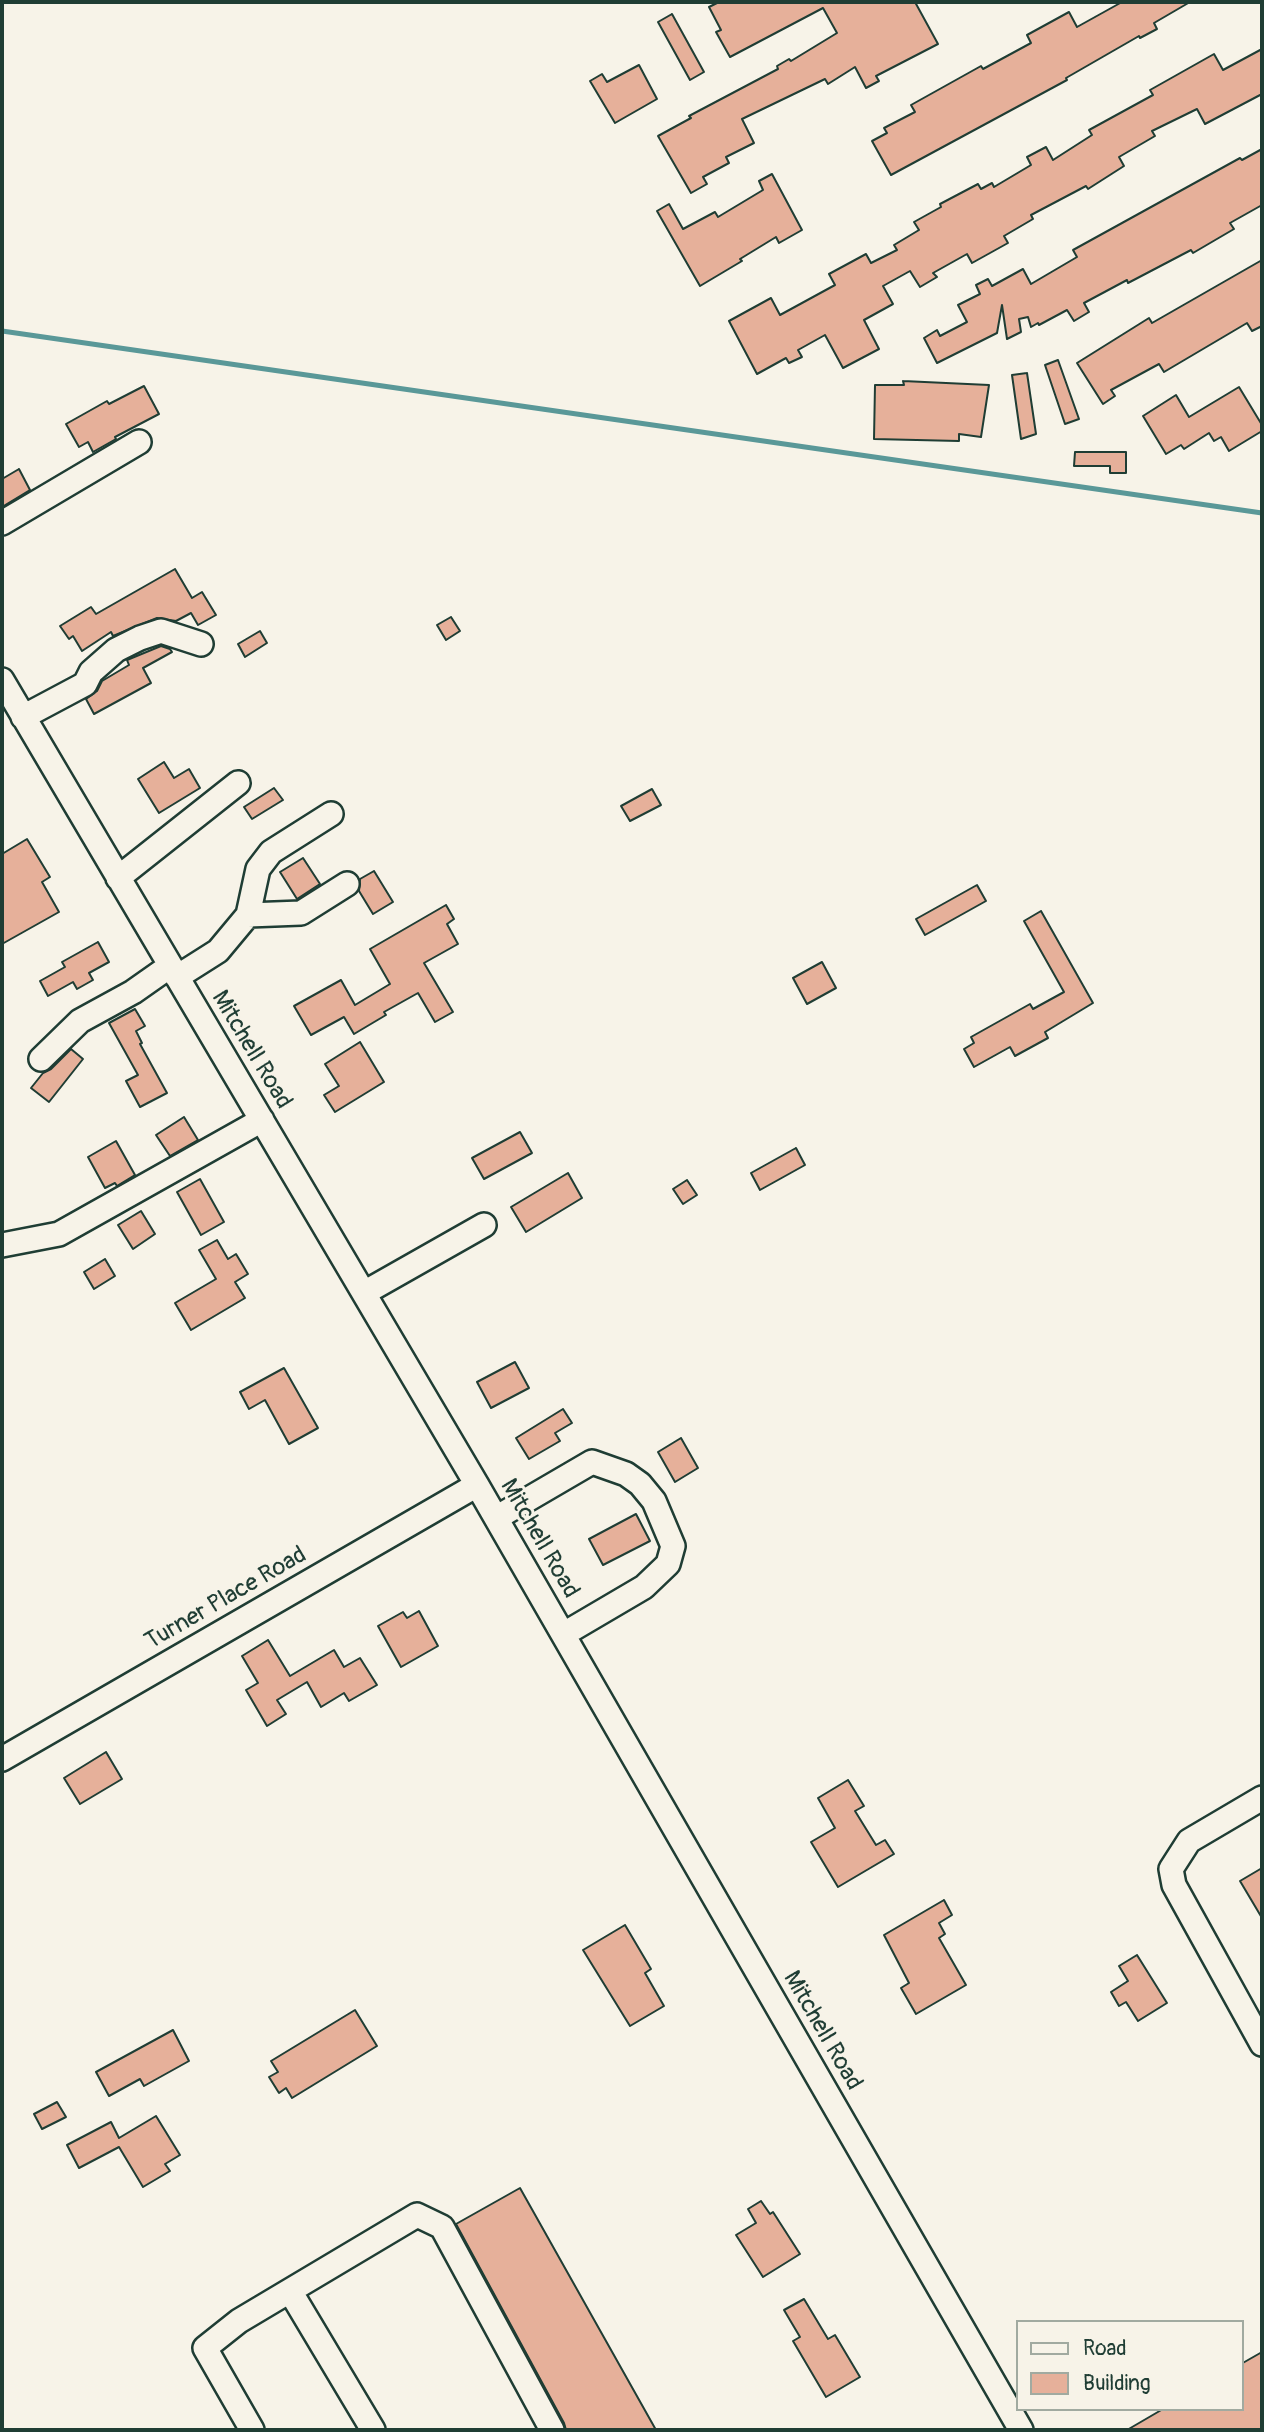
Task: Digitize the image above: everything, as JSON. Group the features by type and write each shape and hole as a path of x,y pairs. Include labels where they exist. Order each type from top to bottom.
{"street":[{"path":"2,523 139,442"},
{"path":"23,717 85,684 91,671 116,650 140,638 161,631 201,644"},
{"name":"Mitchell Road","path":"2,680 564,1634 1021,2430"},
{"path":"118,878 238,783"},
{"path":"41,1059 80,1021 218,951 248,915 258,869 271,852 331,814"},
{"path":"248,915 301,914 347,884"},
{"path":"2,1245 59,1234 262,1120"},
{"path":"364,1293 484,1225"},
{"path":"496,1518 592,1462 626,1474 654,1501 673,1546 668,1564 644,1587 564,1634"},
{"name":"Turner Place Road","path":"2,1759 477,1485"},
{"path":"1262,1798 1189,1841 1171,1869 1174,1885 1262,2044"},
{"path":"253,2430 205,2348 239,2321 417,2215 442,2227 552,2430"},
{"path":"290,2291 373,2430"}],"building":[{"path":"719,2 915,2 938,44 876,76 879,81 866,88 855,67 828,84 825,79 742,119 754,143 726,157 729,163 703,177 707,184 691,193 658,136 837,33 823,8 730,57 716,32 721,30 709,7"},
{"path":"1122,2 1190,2 1154,23 1157,29 1140,38 1139,36 1066,78 1067,80 891,175 872,141 887,133 884,128 915,112 911,105 981,66 983,69 1031,43 1027,35 1069,12 1077,27"},
{"path":"672,14 704,72 690,80 658,22"},
{"path":"1262,49 1262,94 1205,124 1197,109 1152,131 1155,136 1119,157 1124,166 1088,189 1086,186 1031,215 1033,219 1004,236 1008,243 972,263 967,254 933,273 937,277 920,287 910,271 883,286 893,304 864,320 879,349 843,368 825,335 798,350 802,357 789,363 786,358 757,374 729,321 771,298 780,315 835,285 829,274 866,254 871,263 897,250 894,245 919,230 914,222 941,207 940,204 978,184 981,189 992,183 994,187 1031,165 1027,157 1046,147 1053,160 1092,135 1089,130 1153,95 1150,90 1214,54 1223,70"},
{"path":"639,65 657,99 615,123 590,81 602,74 607,82"},
{"path":"1262,149 1262,205 1230,223 1234,229 1193,253 1191,250 1084,303 1089,312 1074,321 1067,310 1031,327 1028,317 1019,319 1021,332 1007,339 1002,305 997,333 937,363 924,338 937,330 940,336 967,322 958,305 980,294 976,285 988,279 992,286 1023,269 1031,284 1077,257 1073,250 1240,158 1242,160"},
{"path":"772,174 802,230 779,243 776,237 700,286 657,211 669,204 683,229 715,212 718,217 763,190 759,181"},
{"path":"1262,260 1262,326 1252,331 1247,323 1164,372 1159,364 1111,390 1115,396 1103,404 1077,363 1149,318 1152,323"},
{"path":"1058,360 1079,419 1065,424 1045,365"},
{"path":"1027,373 1036,434 1021,439 1012,375"},
{"path":"903,381 989,385 981,437 959,434 959,441 874,439 875,385 904,385"},
{"path":"144,386 159,414 93,452 88,442 79,447 66,424 107,401 109,404"},
{"path":"1239,387 1262,425 1262,431 1229,451 1221,437 1214,441 1209,433 1184,449 1181,445 1166,454 1143,416 1176,395 1189,417"},
{"path":"1075,452 1126,452 1126,473 1110,473 1110,466 1074,466"},
{"path":"19,469 30,490 2,507 2,479"},
{"path":"175,569 192,598 202,592 216,615 198,625 191,613 176,621 157,618 113,636 111,632 82,651 73,636 69,639 60,626 91,607 96,614"},
{"path":"451,617 460,631 446,640 437,625"},
{"path":"260,631 267,643 245,657 238,644"},
{"path":"161,646 172,652 143,668 151,683 94,714 86,699 97,691 102,681 129,665 127,660"},
{"path":"164,762 174,778 189,769 200,788 159,813 138,779"},
{"path":"274,788 283,800 252,819 244,807"},
{"path":"652,789 661,805 630,821 621,806"},
{"path":"27,839 50,877 42,882 59,912 2,944 2,854"},
{"path":"303,858 320,884 297,899 280,872"},
{"path":"374,871 393,902 373,914 359,891 360,879"},
{"path":"977,885 986,901 925,935 916,919"},
{"path":"446,905 454,919 447,924 458,944 424,963 453,1012 435,1022 418,993 384,1012 386,1015 354,1034 344,1017 311,1035 294,1006 341,980 355,1005 390,984 370,949"},
{"path":"1041,911 1093,1003 1045,1032 1048,1038 1015,1056 1010,1047 974,1067 964,1049 974,1043 971,1037 1030,1004 1033,1009 1064,992 1024,921"},
{"path":"98,942 109,962 89,973 93,980 77,989 73,982 48,996 40,981 65,967 62,962"},
{"path":"822,962 836,988 807,1004 793,978"},
{"path":"135,1009 145,1026 136,1031 142,1043 140,1044 167,1093 140,1107 126,1081 138,1075 109,1023"},
{"path":"360,1042 384,1082 335,1112 324,1095 339,1086 325,1064"},
{"path":"71,1049 83,1059 49,1102 31,1088 43,1073 51,1069"},
{"path":"184,1117 198,1140 170,1156 156,1135"},
{"path":"520,1132 532,1153 484,1179 472,1158"},
{"path":"116,1141 135,1175 117,1186 115,1183 105,1188 88,1157"},
{"path":"796,1148 805,1165 760,1190 751,1173"},
{"path":"568,1173 582,1198 526,1232 511,1207"},
{"path":"200,1179 224,1222 201,1235 177,1192"},
{"path":"687,1180 697,1195 683,1204 673,1189"},
{"path":"141,1211 155,1234 133,1249 118,1225"},
{"path":"217,1240 228,1259 236,1254 248,1274 235,1282 245,1298 191,1330 175,1303 216,1279 199,1250"},
{"path":"105,1259 115,1276 94,1289 84,1272"},
{"path":"515,1362 529,1388 491,1408 477,1382"},
{"path":"284,1368 318,1428 289,1444 265,1400 249,1409 240,1392"},
{"path":"563,1409 572,1423 555,1433 560,1441 529,1459 516,1438"},
{"path":"681,1438 698,1468 675,1482 658,1452"},
{"path":"636,1514 650,1541 603,1565 589,1539"},
{"path":"419,1611 438,1646 401,1667 378,1626 403,1612 407,1618"},
{"path":"268,1640 290,1676 334,1650 344,1667 360,1658 377,1685 349,1701 344,1693 321,1707 307,1682 277,1700 286,1714 267,1726 246,1690 258,1683 242,1656"},
{"path":"106,1752 122,1779 80,1804 64,1778"},
{"path":"848,1780 864,1806 855,1811 876,1845 885,1840 894,1854 838,1887 811,1842 835,1828 818,1798"},
{"path":"1262,1868 1262,1918 1240,1881"},
{"path":"944,1900 952,1915 939,1923 945,1934 939,1938 966,1985 916,2014 901,1988 909,1983 884,1935"},
{"path":"625,1925 651,1969 645,1973 664,2006 630,2026 583,1950"},
{"path":"1137,1955 1167,2003 1138,2021 1126,2002 1119,2006 1111,1992 1128,1981 1119,1966"},
{"path":"355,2010 377,2046 292,2098 286,2088 279,2093 269,2077 278,2072 271,2061"},
{"path":"173,2030 189,2061 144,2086 140,2079 109,2096 96,2072"},
{"path":"57,2102 66,2117 42,2129 34,2114"},
{"path":"156,2116 180,2155 165,2164 170,2171 143,2187 119,2147 79,2168 67,2145 111,2122 119,2138"},
{"path":"520,2188 656,2430 566,2430 456,2224"},
{"path":"761,2201 770,2214 773,2212 800,2254 763,2277 736,2235 756,2223 748,2209"},
{"path":"804,2299 828,2339 835,2335 860,2377 826,2397 793,2341 800,2337 784,2310"},
{"path":"1262,2352 1262,2430 1127,2430 1160,2411 1243,2411 1243,2363"}],"waterway":[{"path":"2,331 1262,513"}]}
